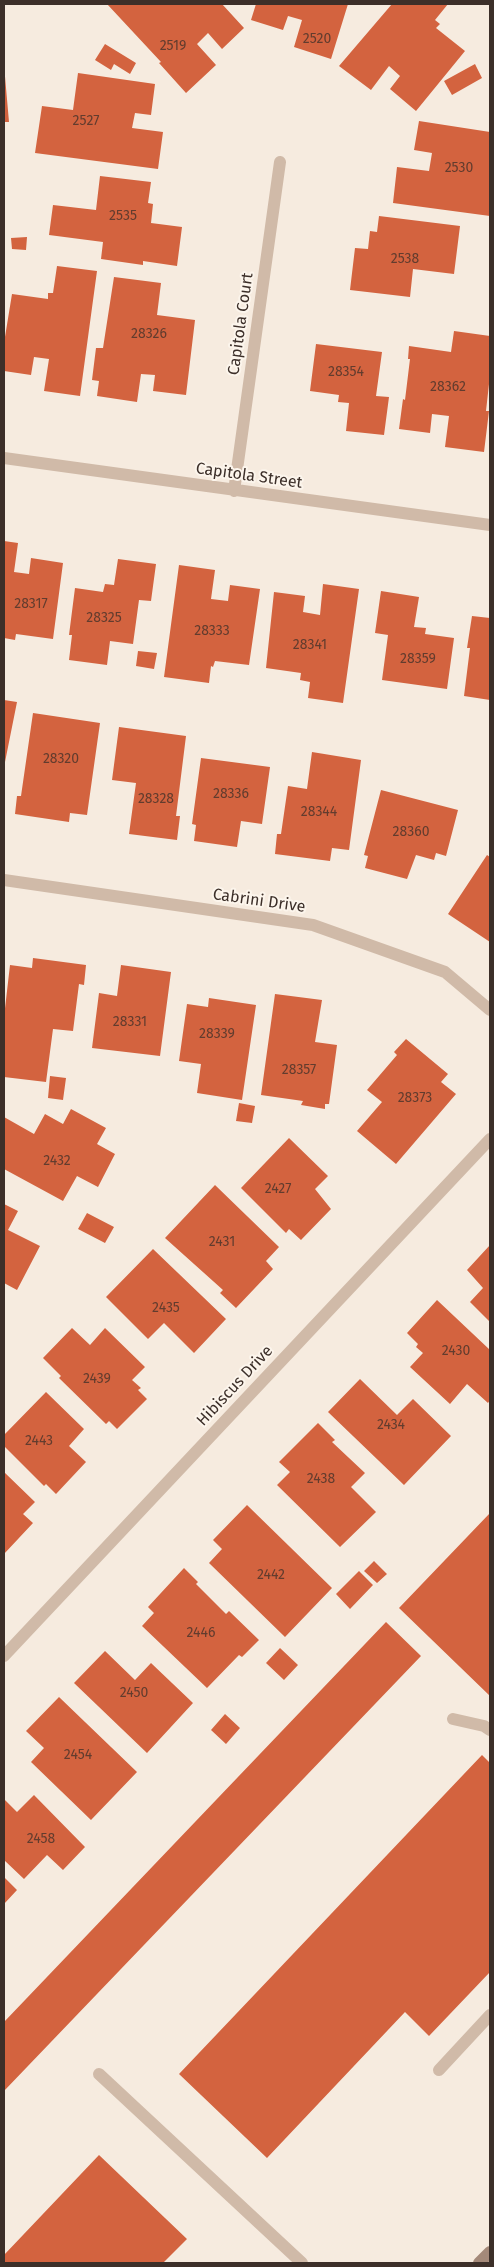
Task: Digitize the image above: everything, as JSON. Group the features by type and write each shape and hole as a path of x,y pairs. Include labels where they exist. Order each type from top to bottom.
{"main road":[{"path":"479,2263 490,2252"}],"street":[{"name":"Capitola Court","path":"234,491 280,162"},
{"name":"Capitola Street","path":"4,458 490,525"},
{"name":"Cabrini Drive","path":"4,880 313,925 445,972 490,1010"},
{"name":"Hibiscus Drive","path":"4,1656 490,1140"},
{"path":"453,1719 484,1726 490,1730"},
{"path":"439,2070 490,2014"},
{"path":"99,2074 302,2263"}],"building":[{"path":"107,4 222,4 244,28 222,49 208,33 197,44 216,65 186,93 159,63 161,62"},
{"path":"256,4 348,4 331,59 294,47 302,20 288,16 283,30 251,20"},
{"path":"392,4 448,4 435,20 440,24 436,28 465,51 416,111 390,89 400,76 389,66 371,90 339,66"},
{"path":"105,44 136,63 130,74 114,64 111,70 95,60"},
{"path":"475,64 482,78 452,95 444,81"},
{"path":"4,65 9,122 4,122"},
{"path":"78,73 155,84 151,115 135,113 132,128 163,132 158,169 35,153 42,106 73,110"},
{"path":"419,121 490,132 490,216 393,203 397,167 429,171 432,153 414,150"},
{"path":"100,176 151,182 148,203 153,204 151,223 182,227 177,266 143,261 143,265 101,259 103,242 49,235 53,205 96,210"},
{"path":"379,216 460,226 454,274 413,269 410,297 350,290 355,248 368,249 370,231 377,232"},
{"path":"27,237 26,250 12,249 11,238"},
{"path":"57,266 97,271 80,396 44,391 49,359 34,357 31,375 4,371 4,343 12,294 48,299 48,293 53,293"},
{"path":"114,277 161,283 157,315 195,320 186,395 153,391 155,375 141,374 137,402 97,396 99,381 92,380 96,348 103,348"},
{"path":"454,331 490,336 490,375 486,411 489,411 484,452 445,447 449,416 432,414 430,433 399,429 410,359 408,359 409,346 451,352"},
{"path":"316,344 382,352 376,396 389,397 384,435 346,431 349,403 338,402 339,395 310,391"},
{"path":"4,541 18,543 14,572 29,574 31,558 63,563 53,639 16,634 15,640 4,638"},
{"path":"118,559 156,564 151,601 139,600 133,644 110,641 107,665 69,660 72,635 69,635 75,588 103,592 105,584 114,585"},
{"path":"179,565 215,570 211,599 228,601 230,585 260,589 249,665 215,661 213,667 211,666 209,683 164,677"},
{"path":"323,584 359,589 343,703 308,698 310,682 300,680 301,673 266,668 274,592 305,596 303,612 320,615"},
{"path":"381,591 419,597 414,627 426,628 425,634 454,638 447,689 382,680 388,635 375,633"},
{"path":"472,616 490,618 490,700 464,696 470,648 467,648"},
{"path":"138,651 157,653 154,669 136,666"},
{"path":"4,700 17,702 5,762 4,762"},
{"path":"33,713 100,723 87,815 70,813 69,822 15,814 17,796 21,796"},
{"path":"119,727 186,736 176,816 180,816 177,840 129,834 136,783 112,780"},
{"path":"312,752 361,760 349,850 332,848 330,861 275,854 277,834 281,834 288,786 307,789"},
{"path":"201,758 270,767 262,824 241,821 237,847 194,841 196,825 192,824"},
{"path":"381,790 458,810 446,856 436,853 434,860 416,855 407,879 365,868 368,856 364,855"},
{"path":"487,855 490,857 490,942 448,914"},
{"path":"33,958 86,965 84,985 79,984 73,1031 53,1029 46,1082 4,1077 4,1017 10,965 32,968"},
{"path":"121,965 171,972 160,1056 92,1048 99,993 117,996"},
{"path":"275,994 322,1000 315,1042 337,1045 329,1104 325,1104 325,1109 301,1105 303,1101 261,1095"},
{"path":"209,998 256,1005 242,1100 197,1093 201,1064 179,1061 187,1004 208,1007"},
{"path":"406,1039 448,1074 441,1082 456,1094 396,1164 357,1131 382,1102 367,1090 397,1055 394,1052"},
{"path":"50,1076 66,1078 63,1100 48,1098"},
{"path":"239,1103 255,1106 252,1123 236,1121"},
{"path":"71,1109 106,1128 97,1144 115,1154 98,1187 77,1176 63,1201 4,1169 4,1117 34,1134 45,1114 63,1124"},
{"path":"289,1138 328,1176 315,1189 331,1209 301,1240 289,1229 286,1233 241,1188"},
{"path":"215,1185 279,1247 266,1261 273,1269 236,1308 220,1293 223,1290 165,1238"},
{"path":"4,1204 18,1211 8,1230 40,1246 17,1290 4,1283"},
{"path":"87,1213 114,1227 105,1243 78,1229"},
{"path":"490,1245 490,1322 470,1302 483,1288 467,1270"},
{"path":"153,1249 226,1319 194,1353 164,1323 148,1339 106,1297"},
{"path":"437,1300 490,1350 490,1400 488,1403 467,1384 450,1404 410,1367 423,1353 416,1347 418,1344 407,1333"},
{"path":"72,1328 90,1345 105,1328 145,1367 132,1380 141,1388 138,1390 147,1399 117,1429 109,1421 106,1424 59,1378 61,1376 43,1358"},
{"path":"360,1379 397,1415 413,1399 451,1436 404,1485 328,1412"},
{"path":"46,1392 84,1429 69,1446 86,1462 56,1494 46,1484 44,1486 4,1446 4,1435"},
{"path":"318,1423 335,1440 332,1442 365,1473 351,1487 376,1512 340,1547 277,1485 290,1472 279,1462"},
{"path":"4,1472 35,1502 23,1514 33,1523 4,1554"},
{"path":"247,1505 332,1588 285,1637 209,1563 222,1549 213,1540"},
{"path":"490,1513 490,1696 399,1608"},
{"path":"374,1561 387,1574 377,1583 364,1571"},
{"path":"184,1568 198,1582 196,1584 226,1614 229,1611 259,1640 242,1657 239,1655 207,1688 142,1626 154,1613 148,1607"},
{"path":"359,1571 373,1585 350,1609 336,1594"},
{"path":"386,1622 421,1656 4,2091 4,2022"},
{"path":"280,1648 298,1665 284,1680 266,1663"},
{"path":"105,1651 135,1680 151,1663 193,1703 147,1753 74,1683"},
{"path":"59,1697 137,1772 91,1820 31,1762 44,1748 26,1731"},
{"path":"225,1714 240,1728 226,1744 211,1730"},
{"path":"482,1755 490,1763 490,1972 429,2036 405,2012 267,2158 179,2074"},
{"path":"34,1795 85,1847 63,1870 47,1855 24,1879 4,1860 4,1799 17,1812"},
{"path":"4,1877 17,1890 4,1904"},
{"path":"99,2155 187,2239 163,2263 4,2263 4,2255"}]}
